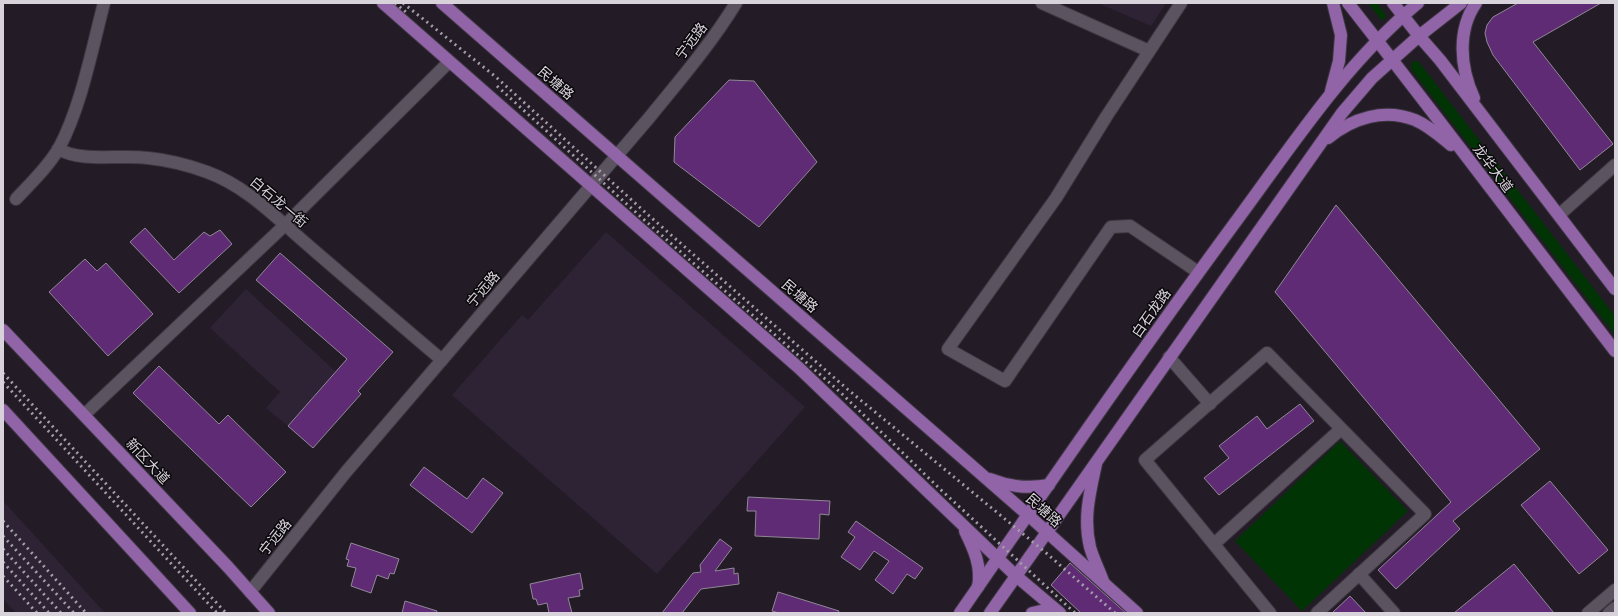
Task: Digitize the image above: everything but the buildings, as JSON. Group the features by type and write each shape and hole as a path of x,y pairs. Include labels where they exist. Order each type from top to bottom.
{"main road":[{"path":"383,3 799,368 1015,575 1059,613"},
{"name":"民塘路","path":"442,3 1028,515 1137,613"},
{"path":"1331,92 1339,61 1341,35 1333,3"},
{"name":"龙华大道","path":"1348,3 1379,40 1466,157 1615,351"},
{"name":"龙华大道","path":"1393,3 1402,16 1440,60 1615,289"},
{"name":"白石龙路","path":"960,613 1198,272 1331,92 1402,16 1418,3"},
{"path":"990,613 1015,575 1342,113 1365,85 1419,36 1461,3"},
{"path":"1476,3 1465,25 1463,40 1466,75 1481,113"},
{"path":"1316,148 1342,127 1357,121 1372,116 1400,116 1416,121 1433,130 1466,157"},
{"name":"新区大道","path":"3,330 269,613"},
{"path":"3,410 184,611"},
{"path":"1098,458 1087,504 1086,528 1090,548 1105,584"},
{"path":"982,475 1001,483 1020,487 1033,488 1049,485"},
{"path":"962,524 975,551 980,579 978,588"},
{"path":"1032,613 1045,610 1059,613"}],"street":[{"path":"16,199 44,169 58,149 73,118 104,3"},
{"name":"宁远路","path":"250,592 346,472 617,156 689,69 712,39 736,3"},
{"path":"1042,3 1149,51"},
{"path":"1181,3 1106,117 1056,198 948,349 1005,381 1111,227 1130,226 1198,272"},
{"path":"84,415 285,226 450,62"},
{"name":"白石龙一街","path":"58,149 66,153 79,155 148,158 207,172 243,190 256,199 285,226 442,360"},
{"path":"1559,215 1615,165"},
{"path":"1270,613 1145,460 1267,353 1425,514 1317,613"},
{"path":"1169,357 1210,404"},
{"path":"1214,544 1341,429"},
{"path":"1359,574 1394,613"},
{"path":"1588,613 1615,590"},
{"path":"1609,613 1615,608"}],"shaded area":[{"path":"1098,3 1166,3 1151,26"},
{"path":"606,232 805,407 657,574 452,395 522,315 528,320"},
{"path":"246,289 336,372 288,426 266,408 280,392 210,328"},
{"path":"3,501 105,613 16,613 3,599"}],"green space":[{"path":"1368,3 1377,3 1387,16 1382,21"},
{"path":"1414,60 1419,62 1615,316 1615,335 1411,69 1411,64"},
{"path":"1340,441 1408,511 1302,611 1235,541"}],"railway":[{"path":"395,3 407,13"},
{"path":"403,3 496,77 646,213 846,388 1045,552 1115,613"},
{"path":"497,86 641,217 840,392 940,489 1075,613"},
{"path":"3,373 226,613"},
{"path":"3,382 217,613"},
{"path":"3,521 86,613"},
{"path":"3,536 74,613"},
{"path":"3,549 61,613"},
{"path":"3,562 49,613"},
{"path":"3,576 37,613"}]}
